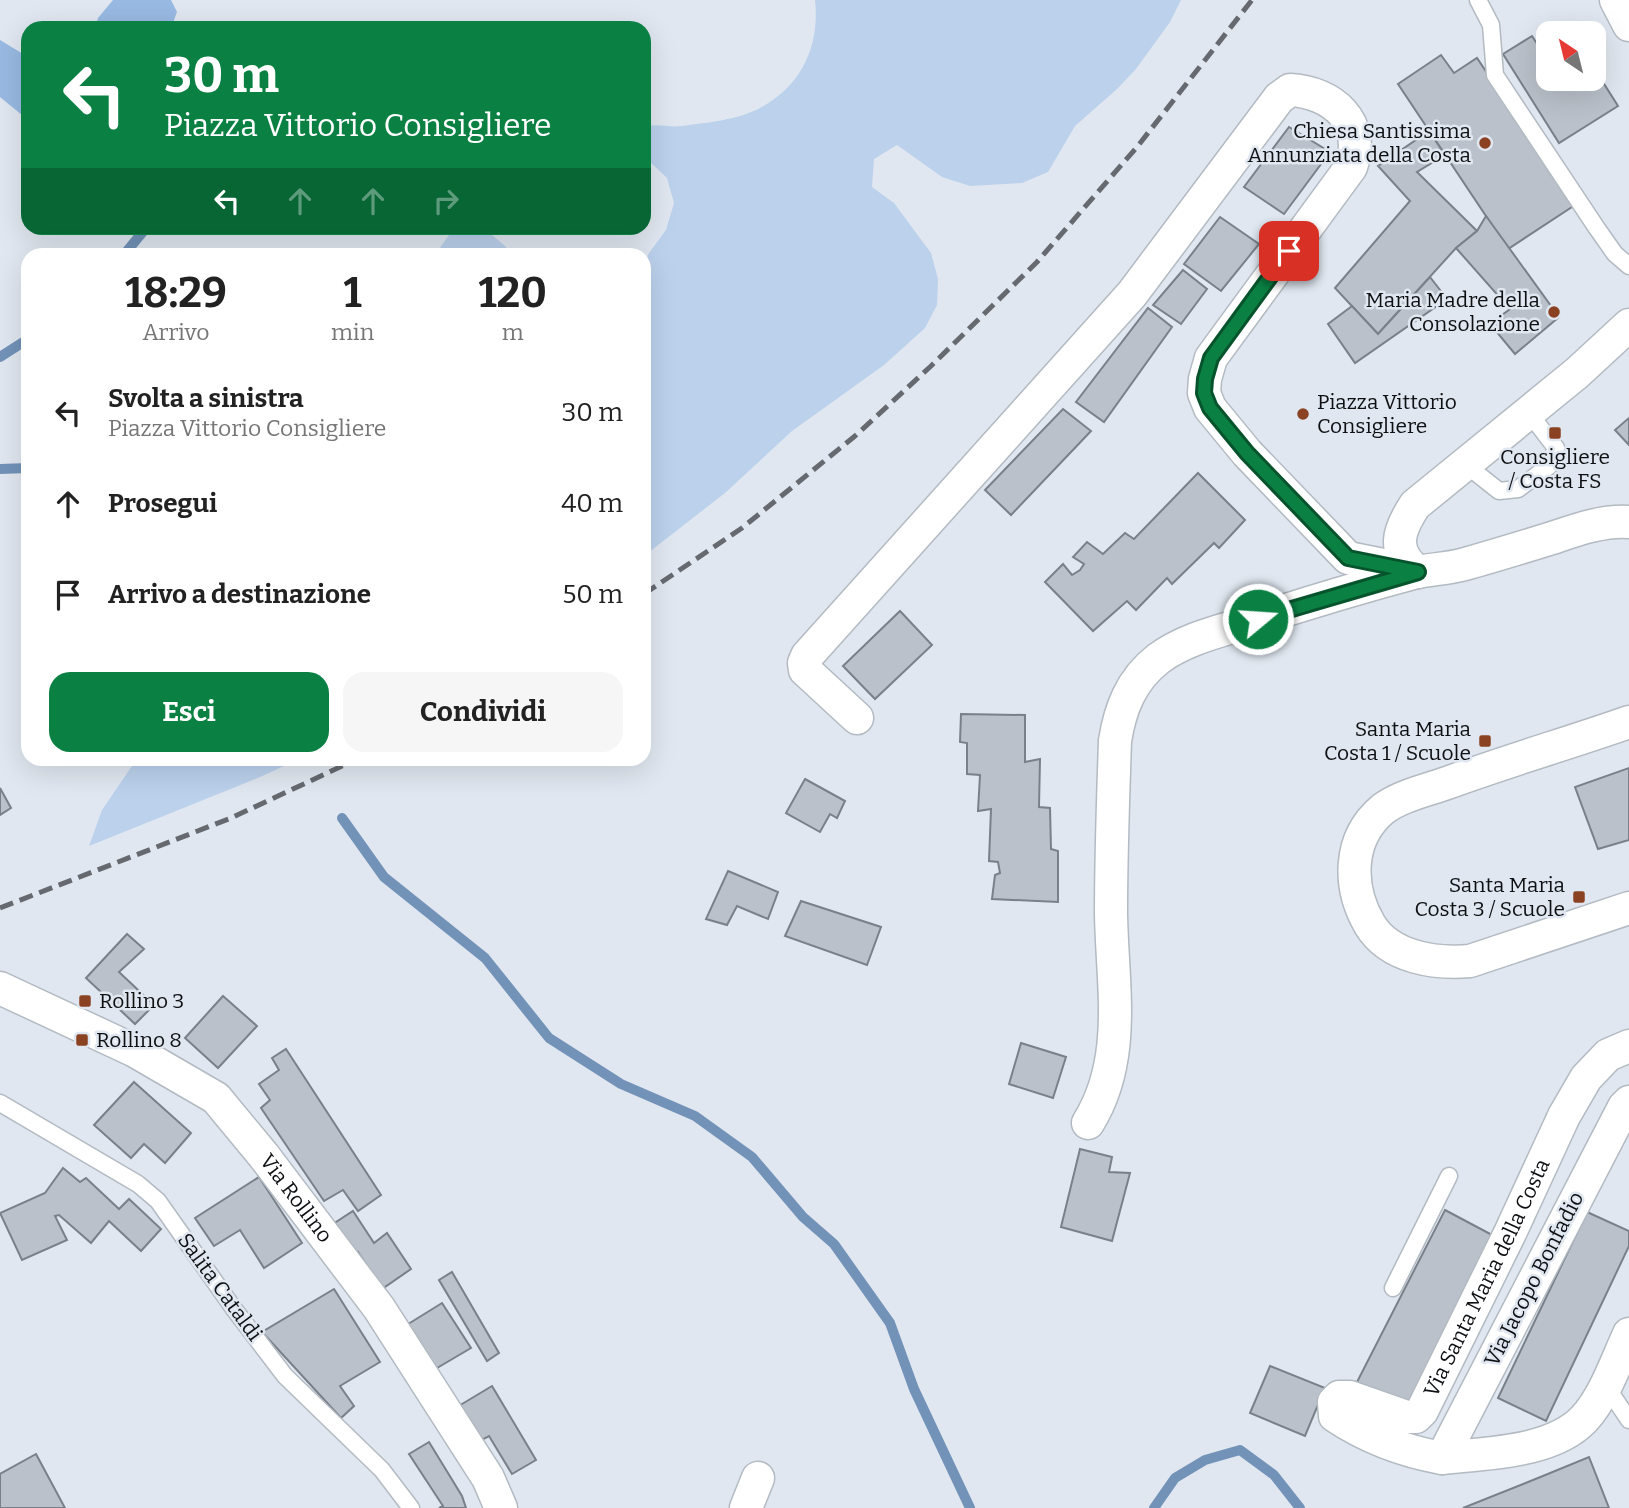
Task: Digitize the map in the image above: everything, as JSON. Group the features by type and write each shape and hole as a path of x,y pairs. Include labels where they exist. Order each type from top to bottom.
{"street":[{"path":"1616,0 1629,25"},
{"path":"857,718 804,670 807,656 1132,294 1279,98 1290,90 1303,90 1320,95 1341,110 1351,127 1356,153 1351,167 1211,358 1204,393 1210,408 1247,453 1348,558 1418,572"},
{"path":"1418,572 1406,563 1399,540 1402,527 1415,505 1595,358 1629,325"},
{"path":"1088,1123 1108,1079 1114,1051 1115,981 1111,915 1115,741 1118,717 1142,673 1173,650 1209,635 1307,603 1418,572 1463,565 1605,523 1629,522"},
{"path":"1629,722 1443,784 1384,809 1359,842 1354,872 1354,888 1361,908 1378,934 1414,957 1445,963 1470,961 1629,908"},
{"name":"Via Rollino","path":"0,988 135,1051 216,1098 264,1156 379,1308 488,1478 501,1508"},
{"name":"Via Santa Maria della Costa","path":"1442,1458 1414,1453 1382,1442 1349,1426 1335,1416 1334,1402 1339,1397 1350,1397 1406,1417 1416,1417 1422,1412 1564,1116 1586,1078 1608,1055 1629,1046"},
{"name":"Via Jacopo Bonfadio","path":"1442,1458 1623,1107 1629,1102"},
{"path":"1442,1458 1497,1452 1554,1441 1583,1419 1606,1387 1629,1334"},
{"path":"746,1508 758,1478"}],"lane":[{"path":"1478,0 1491,25 1495,75 1596,227 1615,254 1629,266"},
{"path":"1465,464 1499,491 1518,489 1549,466 1556,447 1529,413"},
{"name":"Salita Cataldi","path":"0,1102 138,1184 158,1201 285,1376 382,1470 411,1508"},
{"path":"1393,1288 1449,1176"},
{"path":"1606,1387 1629,1420"}],"shaded area":[{"path":"113,0 171,0 177,12 174,21 97,21"},
{"path":"815,0 1181,0 1170,22 1136,69 1075,126 1048,172 1022,183 970,186 942,177 897,145 874,159 872,187 894,203 931,253 938,279 937,305 925,328 884,365 792,431 725,493 651,551 651,250 666,230 674,203 667,178 651,163 651,126 681,126 732,118 751,112 775,99 797,76 805,63 811,48 816,17"},
{"path":"0,40 21,53 21,114 0,97"},
{"path":"449,235 492,235 506,248 440,248"},
{"path":"132,766 284,766 89,846 102,810"}],"building":[{"path":"1532,36 1536,42 1536,91 1606,91 1606,87 1618,106 1559,143 1503,54"},
{"name":"Chiesa Santissima Annunziata della Costa","path":"1441,55 1454,73 1477,58 1575,205 1508,249 1398,84"},
{"path":"1289,127 1330,152 1284,214 1244,187"},
{"path":"1429,131 1445,155 1417,172 1477,231 1456,248 1378,334 1335,288 1410,201 1378,166"},
{"path":"1486,216 1559,317 1515,354 1490,324 1510,309 1456,248 1477,231"},
{"path":"1220,217 1259,244 1221,291 1184,264"},
{"path":"1183,270 1207,289 1181,324 1153,305"},
{"path":"1430,277 1447,299 1355,363 1328,324 1352,306 1378,334"},
{"path":"1148,308 1172,327 1104,422 1076,402"},
{"path":"1063,409 1091,431 1011,515 985,490"},
{"path":"1629,418 1629,445 1615,430"},
{"path":"1198,473 1245,520 1219,548 1214,543 1172,584 1167,578 1136,610 1127,601 1093,631 1045,582 1063,564 1072,575 1080,570 1084,564 1073,557 1087,542 1103,554 1125,533 1134,539"},
{"path":"900,611 932,645 875,699 843,666"},
{"path":"961,714 1025,715 1025,762 1040,759 1039,807 1050,808 1051,849 1058,851 1058,902 992,899 995,875 1000,873 998,862 989,861 991,809 978,811 980,775 967,774 967,743 960,742"},
{"path":"1629,768 1629,840 1598,849 1575,787"},
{"path":"805,779 845,801 837,818 830,814 820,832 786,813"},
{"path":"0,788 11,808 0,815"},
{"path":"728,871 778,892 768,919 737,906 727,925 706,919"},
{"path":"801,901 881,927 867,965 785,936"},
{"path":"127,934 144,949 119,972 154,1005 135,1024 86,978"},
{"path":"223,996 257,1026 218,1068 185,1038"},
{"path":"1021,1043 1066,1057 1053,1098 1009,1084"},
{"path":"286,1049 381,1195 358,1211 343,1190 324,1201 261,1108 270,1100 259,1084 279,1070 272,1058"},
{"path":"134,1082 191,1133 165,1163 144,1144 131,1158 94,1125"},
{"path":"1080,1149 1112,1157 1109,1172 1130,1173 1112,1241 1061,1227"},
{"path":"63,1168 80,1182 86,1178 119,1209 129,1199 161,1229 141,1251 109,1221 91,1243 59,1215 55,1216 67,1240 22,1260 0,1213 45,1193"},
{"path":"259,1177 302,1243 264,1268 240,1230 214,1246 195,1218"},
{"path":"1445,1210 1494,1236 1407,1407 1357,1382"},
{"path":"353,1211 374,1243 387,1233 411,1269 382,1289 358,1252 353,1256 333,1224"},
{"path":"1587,1212 1629,1231 1629,1246 1546,1421 1498,1398"},
{"path":"452,1272 499,1353 487,1361 439,1280"},
{"path":"334,1289 380,1362 340,1386 354,1406 341,1418 262,1332"},
{"path":"442,1303 471,1348 432,1371 405,1326"},
{"path":"1270,1366 1325,1388 1305,1436 1250,1413"},
{"path":"492,1386 536,1460 512,1474 489,1436 478,1442 457,1407"},
{"path":"429,1442 462,1496 466,1508 439,1508 443,1506 409,1454"},
{"path":"36,1454 65,1508 0,1508 0,1474"},
{"path":"1589,1457 1609,1508 1463,1508 1538,1478"}],"waterway":[{"path":"130,248 140,235"},
{"path":"0,357 21,344"},
{"path":"0,469 21,468"},
{"path":"342,818 384,877 485,958 549,1038 621,1084 695,1116 752,1157 803,1217 834,1244 890,1323 914,1389 970,1508"},
{"path":"1154,1508 1175,1478 1205,1460 1240,1450 1274,1475 1300,1508"}],"railway":[{"path":"651,589 742,528 855,436 931,366 1037,262 1137,147 1252,0"},
{"path":"0,908 231,818 342,766"}],"place":[{"name":"Chiesa Santissima Annunziata della Costa","path":"1485,143"},
{"name":"Maria Madre della Consolazione","path":"1554,312"},
{"name":"Piazza Vittorio Consigliere","path":"1303,414"},
{"name":"Consigliere / Costa FS","path":"1555,433"},
{"name":"Santa Maria Costa 1 / Scuole","path":"1485,741"},
{"name":"Santa Maria Costa 3 / Scuole","path":"1579,897"},
{"name":"Rollino 3","path":"85,1001"},
{"name":"Rollino 8","path":"82,1040"}],"route":[{"path":"1258,619 1418,572 1348,558 1247,453 1210,408 1204,393 1211,358 1289,251"}]}
